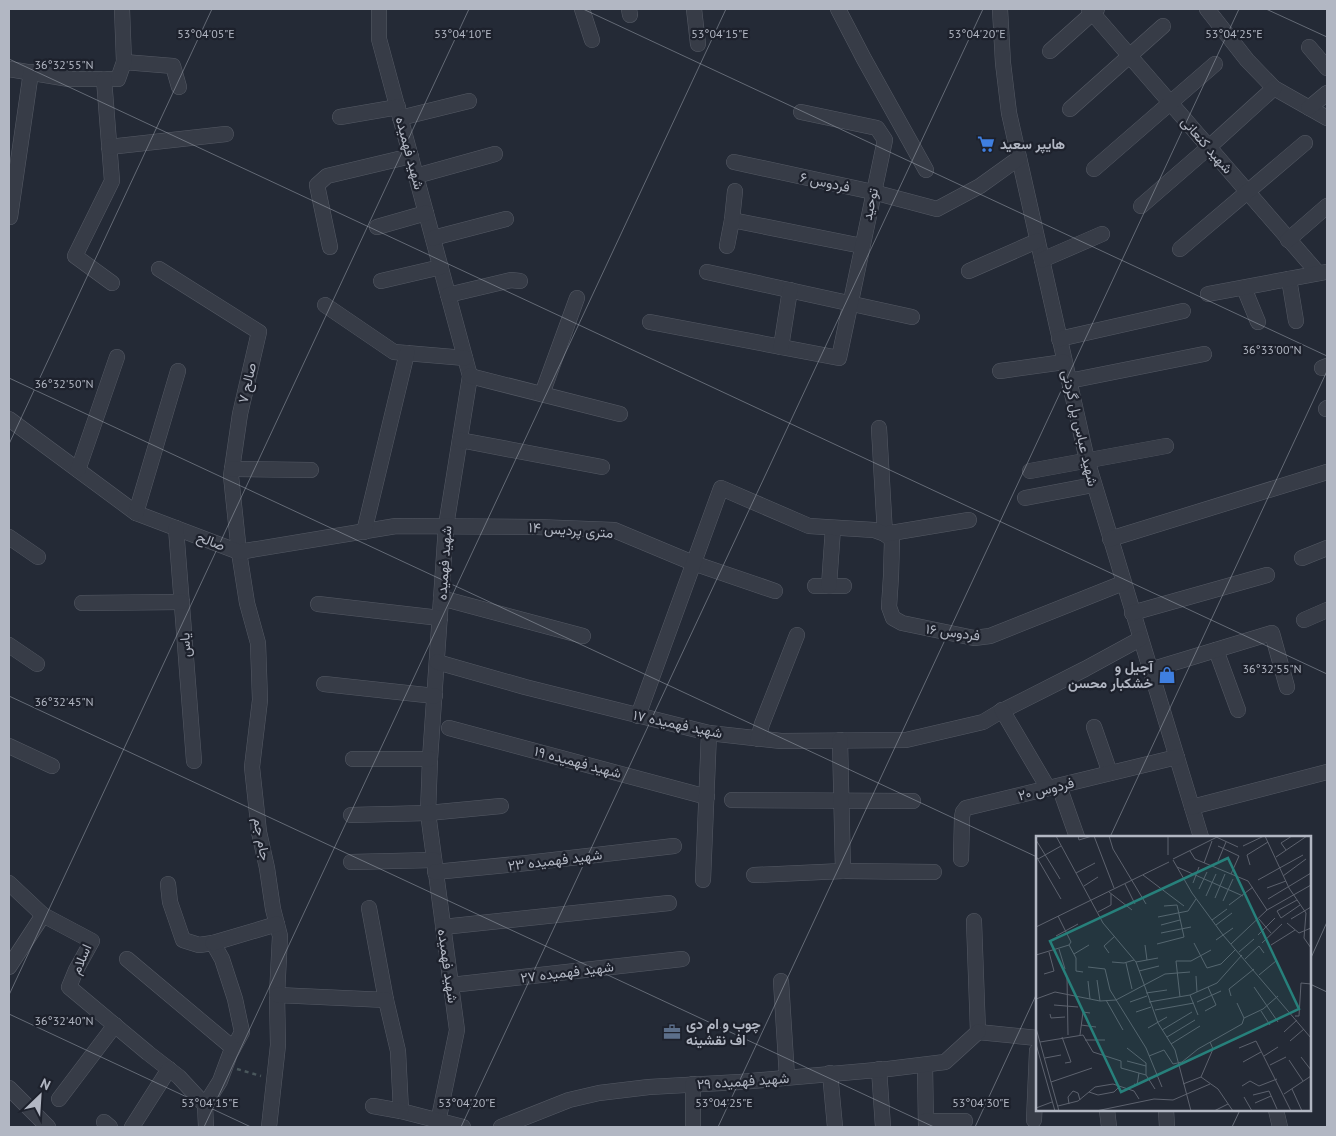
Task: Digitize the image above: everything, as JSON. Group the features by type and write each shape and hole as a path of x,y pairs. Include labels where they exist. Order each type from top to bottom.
{"street":[{"path":"9,69 69,79 118,80 124,62 122,9"},
{"name":"شهید فهمیده","path":"379,9 380,39 470,376 446,526 430,759 428,813 457,1030 437,1124"},
{"path":"582,9 592,40"},
{"path":"694,9 698,44"},
{"path":"838,9 926,170"},
{"name":"شهید عباس پل گردنی","path":"1000,9 1003,64 1009,113 1093,485 1201,836"},
{"path":"1208,9 1247,60 1274,88 1327,118"},
{"path":"1050,51 1093,10"},
{"name":"شهید کنعانی","path":"1093,10 1288,240 1322,272"},
{"path":"1070,109 1163,26"},
{"path":"1310,47 1327,68"},
{"path":"124,62 173,66 179,87"},
{"path":"1094,169 1215,64"},
{"path":"10,217 31,72"},
{"path":"104,79 112,181 75,256 112,283"},
{"path":"1141,206 1274,88"},
{"path":"1309,108 1327,92"},
{"path":"340,118 399,112 470,101"},
{"name":"توحید","path":"781,347 839,358 884,140 876,128 801,112"},
{"path":"109,147 226,134"},
{"path":"1180,250 1305,143"},
{"path":"416,176 495,154"},
{"path":"330,246 318,185 327,176 411,156"},
{"name":"فردوس ۶","path":"734,162 873,192 937,209 980,186 1019,158"},
{"path":"727,246 735,191"},
{"path":"1288,240 1327,206"},
{"path":"377,227 426,213"},
{"path":"433,238 506,219"},
{"path":"732,220 862,246"},
{"path":"1042,260 1102,234"},
{"path":"969,271 1037,241"},
{"path":"381,281 441,267"},
{"name":"صالح ۷","path":"159,269 259,332 240,414 231,476 239,552"},
{"path":"707,272 912,317"},
{"path":"1208,294 1322,272"},
{"path":"1289,279 1296,321"},
{"path":"448,295 511,280 520,281"},
{"path":"1244,288 1258,322"},
{"path":"650,322 781,347 790,290"},
{"path":"542,394 577,298"},
{"path":"325,306 394,352 465,358"},
{"path":"1059,339 1183,311"},
{"path":"364,532 407,353"},
{"path":"1069,381 1204,354"},
{"path":"78,470 117,356"},
{"path":"1000,371 1064,362"},
{"path":"136,513 178,372"},
{"path":"470,376 620,414"},
{"name":"صالح","path":"9,419 136,513 239,552 396,526 446,526"},
{"path":"879,428 885,534"},
{"path":"460,440 602,466"},
{"path":"1030,471 1166,446"},
{"path":"232,469 311,470"},
{"path":"1110,538 1327,472"},
{"path":"1025,498 1093,485"},
{"path":"638,716 721,488 810,526 874,530 885,534 969,520"},
{"name":"۱۴ متری پردیس","path":"446,526 537,526 614,530 693,563 775,591"},
{"name":"یاس","path":"176,528 194,761"},
{"path":"829,586 833,528"},
{"name":"فردوس ۱۶","path":"885,534 892,540 889,607 893,618 902,623 974,638 990,636 1123,583"},
{"path":"9,537 38,557"},
{"path":"1302,558 1327,548"},
{"name":"جام جم","path":"239,552 247,603 258,643 260,700 252,768 259,832 273,909 280,936 277,995 278,1045 269,1127"},
{"path":"1132,613 1267,575"},
{"path":"441,598 583,636"},
{"path":"82,603 182,602"},
{"path":"318,604 440,618"},
{"path":"1304,620 1327,610"},
{"path":"1150,670 1272,633 1287,687"},
{"path":"758,738 797,635"},
{"name":"شهید فهمیده ۱۷","path":"437,662 525,687 709,733 781,741 906,740 983,722 1002,710 1085,669 1140,639"},
{"path":"9,645 37,664"},
{"path":"1216,650 1238,710"},
{"path":"324,684 434,696"},
{"path":"1002,710 1054,787 1077,836"},
{"path":"1094,727 1110,773"},
{"name":"شهید فهمیده ۱۹","path":"449,728 707,797"},
{"path":"703,880 709,733"},
{"path":"840,740 843,871"},
{"path":"9,746 52,766"},
{"name":"فردوس ۲۰","path":"960,859 962,817 966,808 1176,757"},
{"path":"353,759 430,759"},
{"path":"1192,807 1327,772"},
{"path":"732,800 913,801"},
{"path":"351,815 428,813 501,806"},
{"name":"شهید فهمیده ۲۳","path":"351,862 435,866 527,863 674,846"},
{"path":"754,875 843,871 934,872"},
{"name":"اسلام","path":"9,883 43,915 92,941 69,987 148,1053 179,1076 205,1104"},
{"path":"168,884 170,902 184,940 200,944 213,943 277,924"},
{"path":"443,927 669,903"},
{"path":"370,908 386,1000 398,1051 401,1111"},
{"path":"9,968 43,915"},
{"path":"974,921 978,1032 1036,1038"},
{"path":"206,1127 205,1104 220,1081 233,1048 242,1032 235,999 222,959 213,943"},
{"path":"127,959 233,1048"},
{"name":"شهید فهمیده ۲۷","path":"451,985 682,959"},
{"path":"780,981 787,1078"},
{"path":"277,995 386,1000"},
{"path":"59,1099 115,1025"},
{"name":"شهید فهمیده ۲۹","path":"501,1127 569,1100 599,1093 648,1086 740,1082 879,1070 944,1062 978,1032"},
{"path":"925,1064 926,1124 965,1121"},
{"path":"132,1127 170,1069"},
{"path":"879,1070 883,1127"},
{"path":"830,1073 835,1127"},
{"path":"1034,1120 1036,1074"},
{"path":"693,1084 693,1127"},
{"path":"11,1095 48,1127"},
{"path":"373,1106 401,1111 437,1124 463,1127"},
{"path":"1107,1111 1109,1127"},
{"path":"1166,1111 1168,1127"},
{"path":"1276,1111 1280,1127"}],"path":[{"path":"226,1065 274,1081"}],"place":[{"name":"هایپر سعید","path":"986,144"},
{"name":"آجیل و خشکبار محسن","path":"1167,675"},
{"name":"چوب و ام دی اف نقشینه","path":"672,1032"}]}
